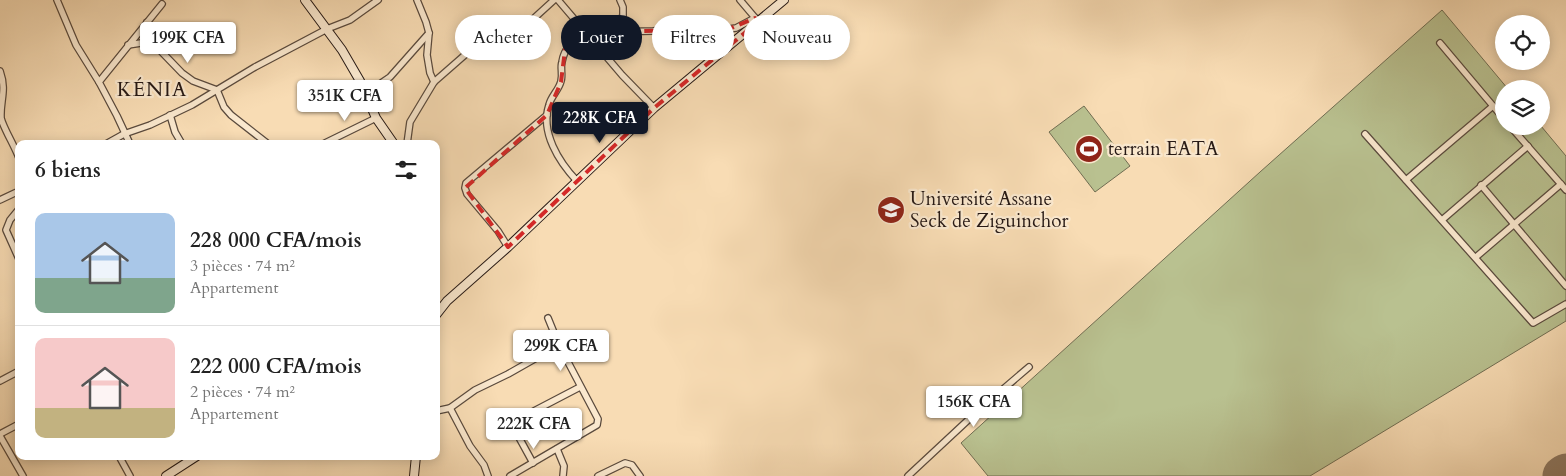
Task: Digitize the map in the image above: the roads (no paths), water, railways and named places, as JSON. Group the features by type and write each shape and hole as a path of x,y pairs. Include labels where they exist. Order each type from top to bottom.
{"street":[{"path":"56,0 76,46 99,82 128,140"},
{"path":"305,0 342,50 376,118 391,140"},
{"path":"113,140 192,105 327,29 350,20 378,0"},
{"path":"417,0 426,22 428,33 427,55 430,73 434,82"},
{"path":"408,140 410,122 434,82 466,54 487,54 509,41 556,0 570,15"},
{"path":"620,0 623,7 623,15"},
{"path":"740,0 752,15"},
{"path":"763,15 784,0"},
{"path":"99,82 162,4"},
{"path":"147,22 154,44 187,78 217,90"},
{"path":"642,32 712,27 729,29 744,25"},
{"path":"440,308 654,108 744,30"},
{"path":"365,94 390,76 428,33"},
{"path":"1440,43 1495,109"},
{"path":"128,45 154,44"},
{"path":"562,60 561,82 550,102 547,115 548,129 556,154 577,181"},
{"path":"610,60 654,108"},
{"path":"0,71 4,91 1,117 15,150"},
{"path":"217,90 224,107 231,116 262,140"},
{"path":"1406,180 1492,106"},
{"path":"170,115 180,140"},
{"path":"508,246 498,231 466,194 466,184 547,115"},
{"path":"331,140 376,118"},
{"path":"1365,134 1533,322 1566,304"},
{"path":"1518,135 1566,190"},
{"path":"1442,220 1528,146"},
{"path":"1476,257 1560,184"},
{"path":"1481,185 1566,286"},
{"path":"0,200 15,192"},
{"path":"15,214 10,220 6,230 15,250"},
{"path":"510,476 597,425 598,419 559,345 548,318"},
{"path":"440,410 450,408 475,390 559,345"},
{"path":"908,476 975,413 1029,367"},
{"path":"0,381 15,373"},
{"path":"533,463 511,423 580,387"},
{"path":"450,408 470,446 484,465 488,476"},
{"path":"15,426 0,435 23,476"},
{"path":"557,449 564,466 563,476"},
{"path":"121,460 130,476"},
{"path":"166,476 191,460"},
{"path":"414,476 416,460"},
{"path":"598,476 625,463 632,465 640,476"}],"place":[{"name":"terrain EATA","path":"1089,149"},
{"name":"Université Assane Seck de Ziguinchor","path":"891,210"}],"district":[{"name":"KÉNIA","path":"152,89"}]}
